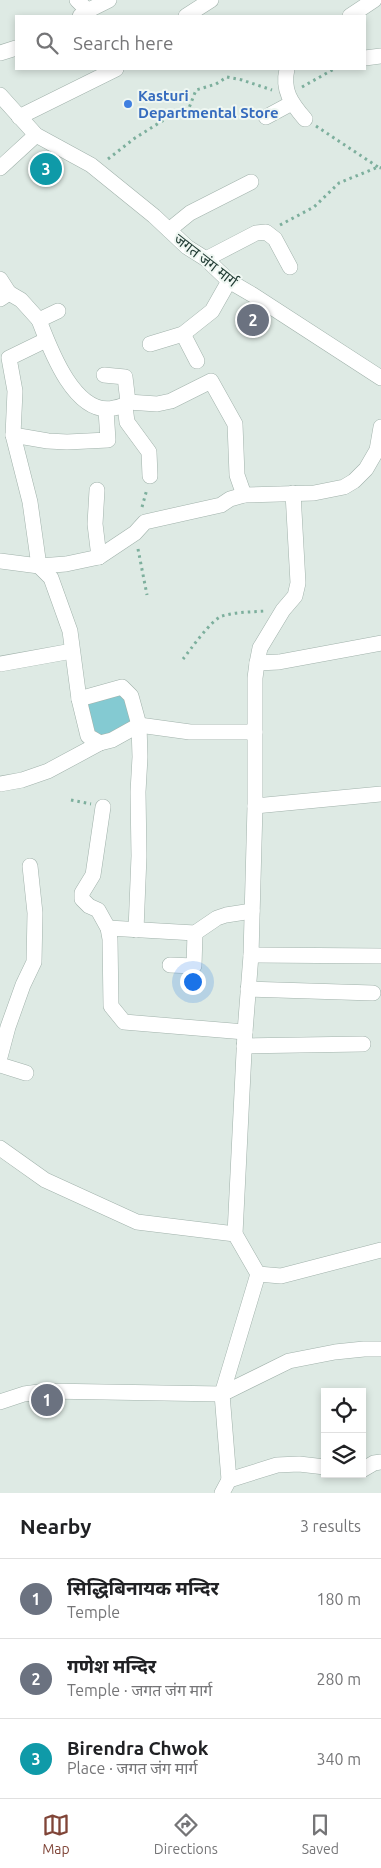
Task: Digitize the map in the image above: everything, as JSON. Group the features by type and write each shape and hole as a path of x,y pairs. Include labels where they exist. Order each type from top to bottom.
{"street":[{"path":"77,0 84,14 109,0"},
{"path":"188,15 211,0"},
{"path":"352,15 374,0"},
{"path":"0,53 15,48"},
{"path":"366,58 381,56"},
{"path":"19,117 114,70"},
{"path":"287,70 285,79 289,98 305,119"},
{"name":"जगत जंग मार्ग","path":"0,95 36,135 91,165 187,247 206,259 229,281 253,294 380,374"},
{"path":"266,117 289,98"},
{"path":"0,168 36,135"},
{"path":"169,230 190,213 251,182"},
{"path":"206,259 256,233 266,232 276,238 290,267"},
{"path":"0,279 5,296 21,300 39,320 46,340 63,375 85,402 106,410 127,404 157,404 171,401 211,381 235,424 237,476 244,495"},
{"path":"150,344 183,334 212,311 229,281"},
{"path":"39,320 58,311"},
{"path":"183,334 197,361"},
{"path":"46,340 8,358 15,391 13,435 30,502 39,566 51,578 70,631 79,699 88,736 100,743"},
{"path":"104,375 126,376 127,422 149,452 150,476"},
{"path":"13,435 57,442 108,440 106,410"},
{"path":"0,561 39,566 66,564 99,557 135,533 145,522 221,505 230,499 244,495 314,494 344,487 354,481 366,469 377,450 381,427"},
{"path":"97,490 95,524 99,557"},
{"path":"293,493 298,583 295,596 283,610 260,648 255,678 255,806 251,955 235,1234 258,1274 222,1394 225,1487 277,1465 299,1464 321,1467"},
{"path":"257,663 279,662 381,643"},
{"path":"0,664 72,651"},
{"path":"79,699 122,687 131,696 139,726 139,856 136,930"},
{"path":"0,784 22,780 48,771 100,743 112,740 139,726 190,732 255,732"},
{"path":"255,806 381,794"},
{"path":"103,807 93,875 82,893 82,899 89,906 98,910 108,928 110,939 111,1006 124,1022 245,1039 363,1044"},
{"path":"0,1056 14,1010 34,962 35,913 30,866"},
{"path":"108,928 195,933 218,918 252,911"},
{"path":"170,965 194,966 195,933"},
{"path":"251,955 381,956"},
{"path":"248,989 373,993"},
{"path":"0,1065 26,1073"},
{"path":"0,1148 45,1180 137,1222 235,1234"},
{"path":"258,1274 281,1276 381,1250"},
{"path":"0,1402 24,1394 46,1391 222,1394 289,1361 335,1352 381,1349"},
{"path":"366,1468 374,1463 381,1462"}],"path":[{"path":"91,165 110,158 135,138 175,113 189,108 196,90 216,84 227,77 242,80 289,98 332,70"},
{"path":"305,119 379,167"},
{"path":"266,232 314,207 339,183 379,167"},
{"path":"183,660 196,640 220,617 233,614 283,610"}],"water":[{"path":"120,691 127,698 133,720 116,732 107,735 96,735 89,713 88,701"}],"place":[{"name":"Kasturi Departmental Store","path":"128,104"},
{"name":"Birendra Chwok","path":"46,169"},
{"name":"गणेश मन्दिर","path":"253,320"},
{"name":"सिद्धिबिनायक मन्दिर","path":"47,1400"}]}
